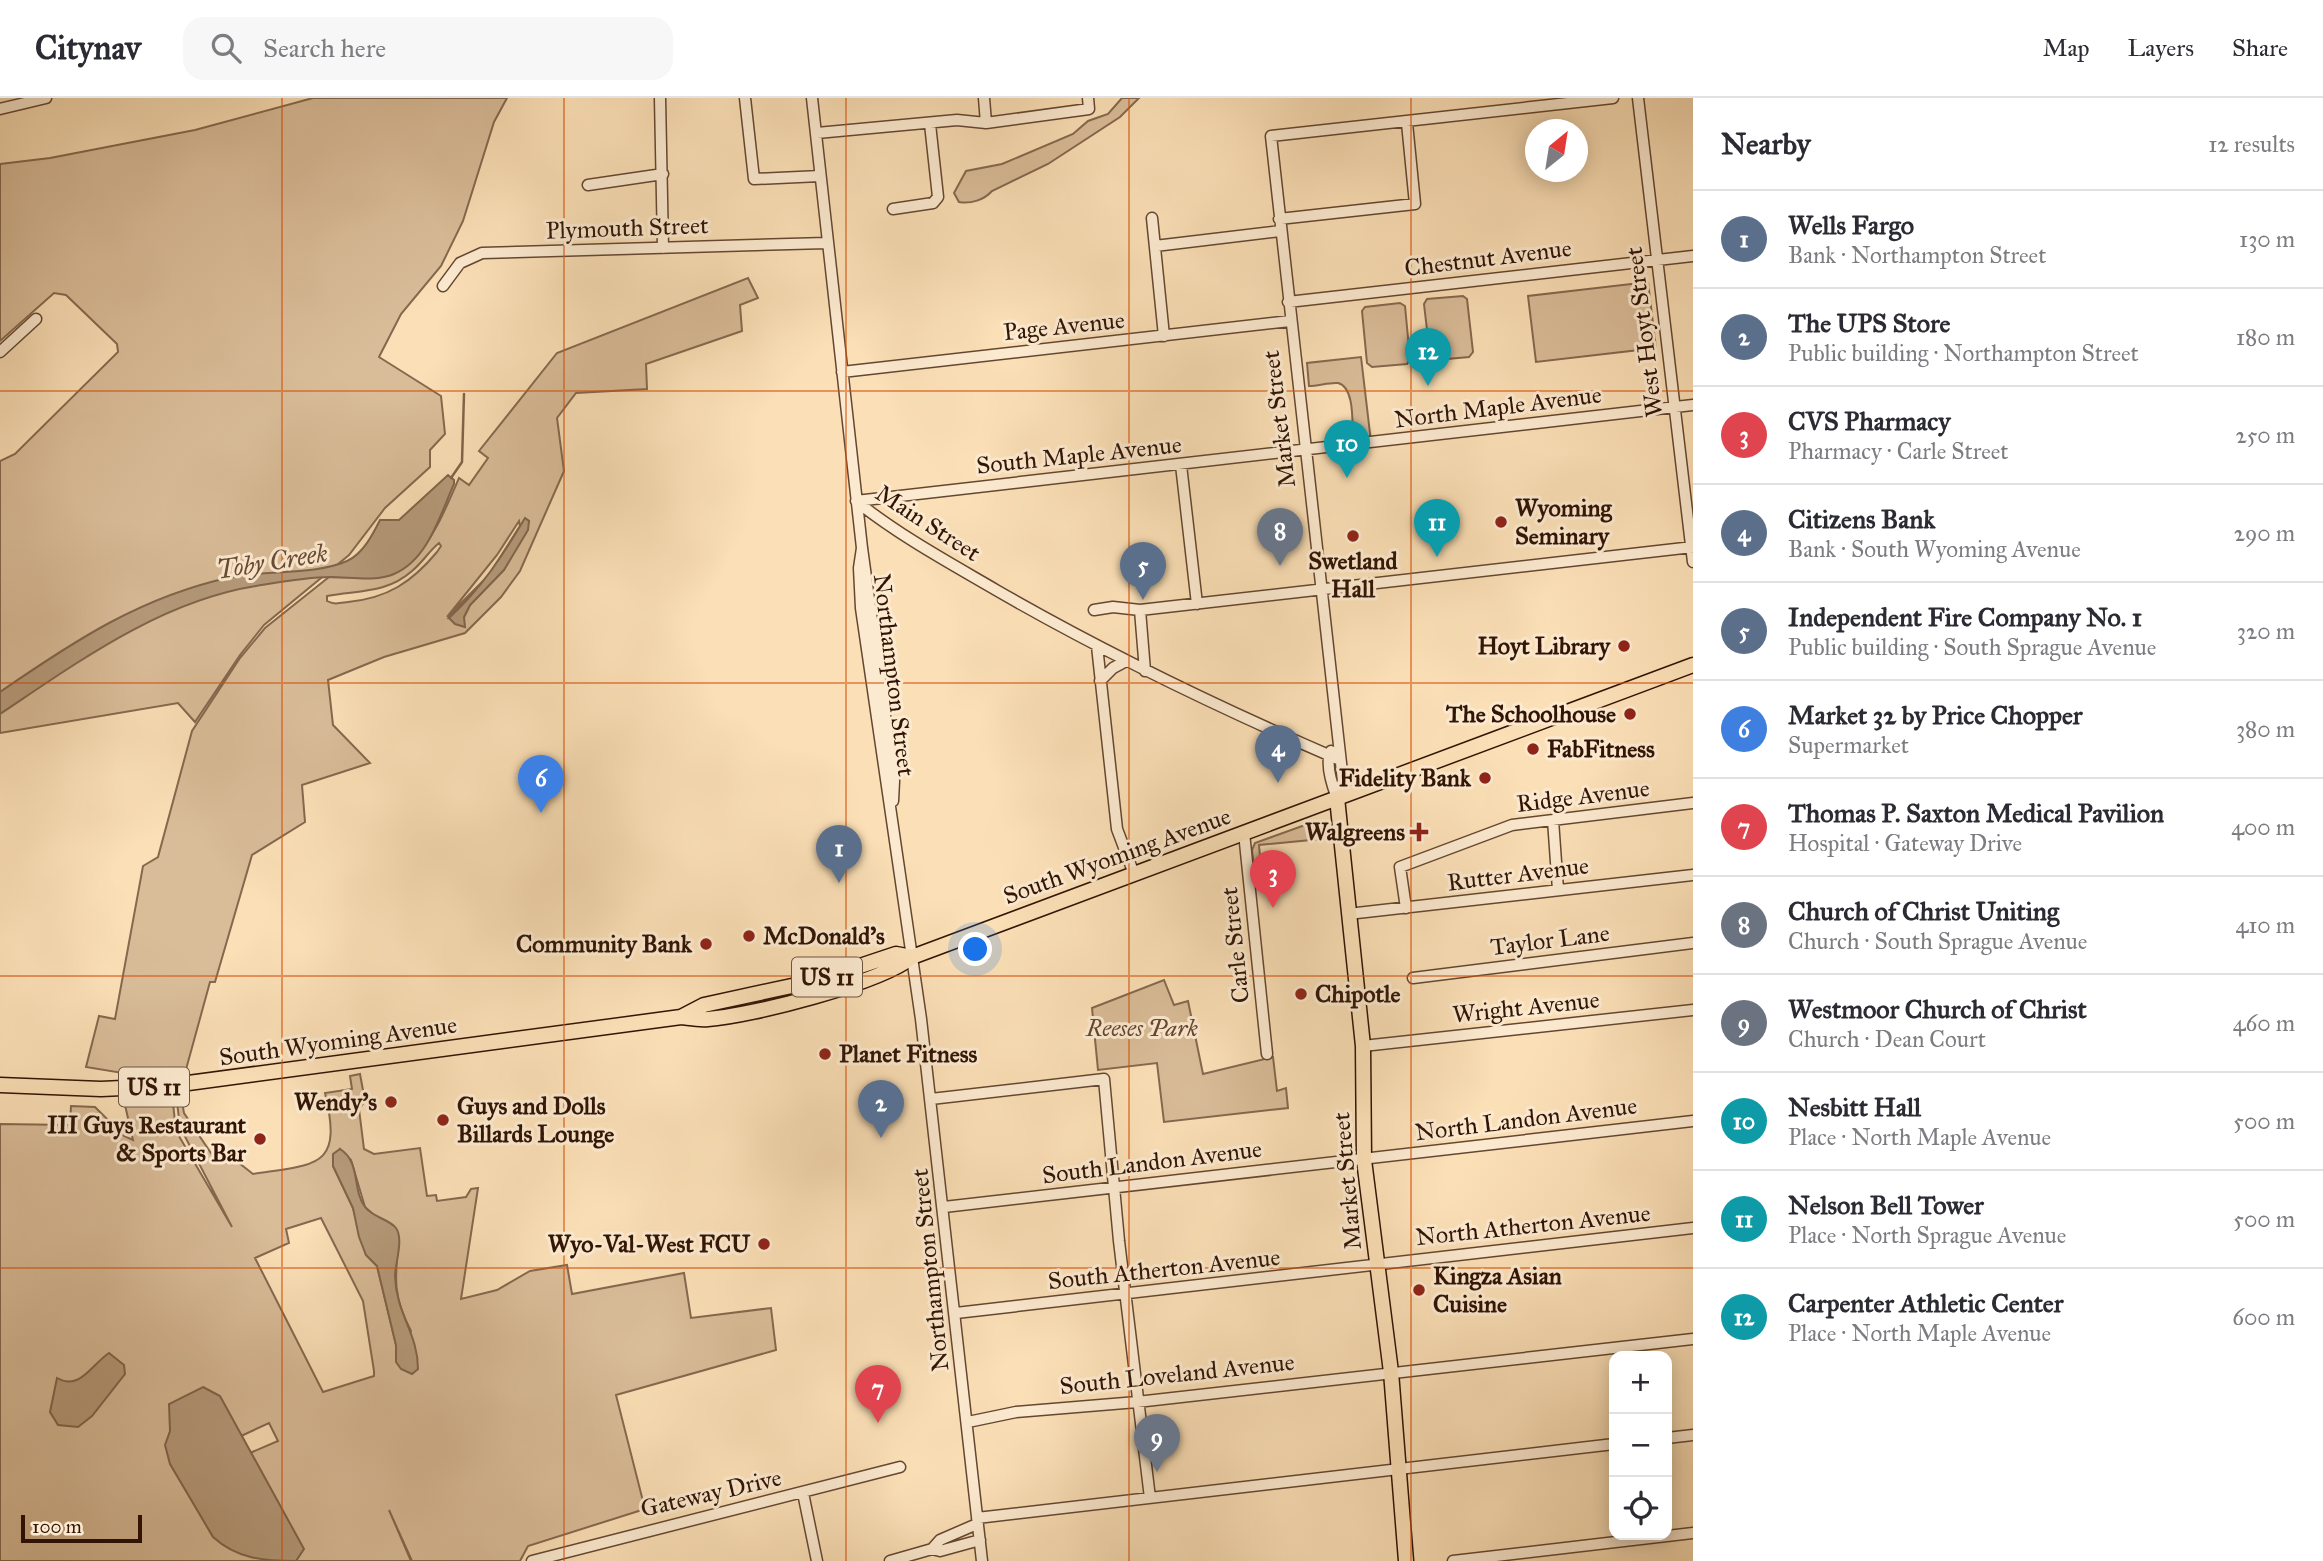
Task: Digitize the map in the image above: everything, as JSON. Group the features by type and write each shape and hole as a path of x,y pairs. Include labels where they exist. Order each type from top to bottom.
{"main road":[{"name":"US 11","path":"1337,798 1693,665"},
{"name":"South Wyoming Avenue","path":"0,1085 101,1089 166,1086 681,1017 704,1005 816,981 897,954 912,957 1337,798"},
{"name":"Market Street","path":"1337,798 1363,1046 1364,1160 1391,1372 1406,1561"}],"street":[{"path":"0,109 46,98"},
{"path":"660,98 663,248"},
{"path":"745,98 754,178 820,176"},
{"name":"Main Street","path":"812,98 856,501 901,535 1097,646 1212,704 1340,760"},
{"path":"984,98 986,122"},
{"path":"1279,219 1415,204 1406,123 1612,98"},
{"name":"West Hoyt Street","path":"1639,98 1693,562"},
{"path":"817,133 957,120 986,122 1089,104"},
{"name":"Market Street","path":"1337,798 1343,781 1271,136 1406,123"},
{"path":"893,209 933,203 938,197 930,124"},
{"path":"588,185 663,174"},
{"path":"1152,218 1164,336"},
{"path":"1155,246 1280,231"},
{"name":"Plymouth Street","path":"443,286 460,263 482,253 827,243"},
{"name":"Chestnut Avenue","path":"1289,302 1693,256"},
{"path":"0,352 36,320"},
{"name":"Page Avenue","path":"842,372 1290,321"},
{"name":"North Maple Avenue","path":"1307,451 1693,405"},
{"name":"South Maple Avenue","path":"856,501 1307,451"},
{"path":"1181,465 1197,604"},
{"name":"Northampton Street","path":"856,501 894,781 892,807 944,1207 982,1561"},
{"path":"1094,610 1113,607 1140,610 1321,591 1692,547"},
{"path":"1140,610 1145,671"},
{"path":"1097,646 1117,829 1134,874"},
{"path":"1100,681 1113,668 1126,661"},
{"path":"1329,755 1338,739"},
{"name":"Market Street","path":"1329,755 1337,798"},
{"name":"Ridge Avenue","path":"1406,908 1400,867 1512,825 1693,803"},
{"path":"1553,820 1558,891"},
{"name":"Carle Street","path":"1244,833 1267,1054"},
{"name":"Rutter Avenue","path":"1348,915 1693,875"},
{"name":"Taylor Lane","path":"1413,978 1693,943"},
{"name":"Wright Avenue","path":"1363,1046 1693,1010"},
{"path":"931,1099 1104,1079 1137,1402 1150,1498"},
{"name":"North Landon Avenue","path":"1364,1160 1693,1121"},
{"name":"South Landon Avenue","path":"944,1207 1364,1160"},
{"name":"North Atherton Avenue","path":"1377,1264 1693,1228"},
{"name":"South Atherton Avenue","path":"956,1313 1377,1264"},
{"name":"South Loveland Avenue","path":"968,1422 1016,1412 1137,1402 1693,1339"},
{"path":"1672,1437 1693,1435"},
{"path":"932,1549 940,1539 977,1521 1609,1445"},
{"name":"Gateway Drive","path":"532,1561 900,1467"},
{"path":"803,1493 817,1561"},
{"path":"1452,1561 1693,1533"},
{"path":"890,1561 979,1540"}],"green space":[{"path":"313,98 507,98 494,122 463,221 441,266 401,314 379,357 441,396 445,434 430,450 430,467 385,508 349,555 264,625 240,655 195,722 178,703 0,733 0,461 15,454 118,352 117,344 66,295 54,293 0,341 0,164 50,158 195,130"},
{"path":"1122,98 1139,98 1120,117 1048,164 977,201 959,202 954,193 966,171 1002,164 1073,134 1088,121 1108,114"},
{"path":"748,278 758,298 740,305 742,331 646,364 647,389 576,393 557,418 564,471 520,571 501,597 465,633 384,657 328,680 333,725 370,763 302,785 305,822 252,855 215,982 210,982 185,1073 149,1076 155,1102 173,1103 176,1131 232,1227 180,1127 177,1102 182,1102 184,1113 217,1162 239,1163 253,1174 275,1171 309,1164 320,1158 327,1149 330,1136 325,1093 352,1089 350,1076 360,1074 365,1101 359,1109 364,1149 374,1154 420,1148 427,1196 436,1195 437,1201 466,1197 471,1189 478,1188 461,1299 497,1290 530,1271 567,1265 572,1294 684,1273 691,1318 771,1308 776,1350 616,1395 645,1509 528,1546 520,1561 412,1561 389,1510 411,1561 0,1561 0,1124 70,1125 71,1106 95,1107 124,1136 133,1140 125,1105 123,1073 86,1067 99,1016 115,1019 143,866 158,857 192,731 240,658 265,628 329,577 358,577 381,573 400,566 415,556 438,524 459,478 469,485 488,458 479,451 557,353","holes":["526,519 529,521 504,570 470,605 464,617 449,618 489,576","519,521 520,526 489,575 447,617 497,555","439,543 441,546 437,552 418,572 398,587 362,600 342,603 327,601 327,596 392,584 412,571","340,1149 351,1160 365,1207 399,1237 396,1286 411,1331 396,1362 396,1345 377,1266 366,1255 353,1208 333,1166","321,1218 363,1301 374,1376 323,1392 255,1258 289,1243 286,1229","269,1423 278,1441 250,1453 241,1436"]},
{"path":"1648,282 1656,348 1536,362 1528,296"},
{"path":"1463,296 1467,299 1473,352 1469,357 1436,360 1430,356 1424,304 1427,299"},
{"path":"1400,303 1405,306 1410,359 1407,364 1372,367 1367,363 1362,311 1365,307"},
{"path":"1361,357 1371,442 1353,437 1352,407 1343,386 1335,383 1309,386 1307,363"},
{"path":"1316,821 1321,839 1259,845 1261,867 1254,866 1252,850 1255,843"},
{"name":"Reeses Park","path":"1164,980 1174,1005 1188,1001 1203,1074 1273,1057 1277,1091 1286,1088 1288,1108 1164,1122 1157,1063 1098,1070 1092,1008"}],"shaded area":[{"name":"Toby Creek","path":"448,475 454,480 454,484 432,535 416,558 394,574 371,578 322,577 284,581 221,594 187,605 122,636 0,714 0,692 110,622 199,585 232,577 306,570 347,561 363,549 380,520 399,520"},
{"path":"525,518 529,521 528,530 504,570 470,605 464,617 465,627 455,624 449,618 491,571"},
{"path":"340,1149 351,1161 365,1207 393,1225 398,1233 396,1289 415,1345 418,1369 412,1374 401,1369 396,1362 396,1345 377,1266 366,1255 353,1208 333,1166 333,1154"},
{"path":"109,1353 124,1365 125,1374 92,1416 78,1427 58,1425 50,1412 57,1378 65,1381 79,1379"},
{"path":"203,1387 220,1396 304,1549 296,1561 252,1557 222,1544 213,1537 170,1464 165,1445 170,1431 169,1404"}],"waterway":[{"name":"Toby Creek","path":"451,478 462,462 464,394"}],"place":[{"name":"Carpenter Athletic Center","path":"1428,386"},
{"name":"Nesbitt Hall","path":"1347,478"},
{"name":"Wyoming Seminary","path":"1501,522"},
{"name":"Swetland Hall","path":"1353,536"},
{"name":"Nelson Bell Tower","path":"1437,557"},
{"name":"Church of Christ Uniting","path":"1280,566"},
{"name":"Independent Fire Company No. 1","path":"1143,600"},
{"name":"Hoyt Library","path":"1624,646"},
{"name":"The Schoolhouse","path":"1630,714"},
{"name":"FabFitness","path":"1533,749"},
{"name":"Fidelity Bank","path":"1485,778"},
{"name":"Citizens Bank","path":"1278,783"},
{"name":"Market 32 by Price Chopper","path":"541,813"},
{"name":"Walgreens","path":"1419,832"},
{"name":"Wells Fargo","path":"839,883"},
{"name":"CVS Pharmacy","path":"1273,908"},
{"name":"McDonald's","path":"749,936"},
{"name":"Community Bank","path":"706,944"},
{"name":"Chipotle","path":"1301,994"},
{"name":"Planet Fitness","path":"825,1054"},
{"name":"Wendy's","path":"391,1102"},
{"name":"Guys and Dolls Billards Lounge","path":"443,1120"},
{"name":"The UPS Store","path":"881,1138"},
{"name":"III Guys Restaurant & Sports Bar","path":"260,1139"},
{"name":"Wyo-Val-West FCU","path":"764,1244"},
{"name":"Kingza Asian Cuisine","path":"1419,1290"},
{"name":"Thomas P. Saxton Medical Pavilion","path":"878,1423"},
{"name":"Westmoor Church of Christ","path":"1157,1472"}]}
